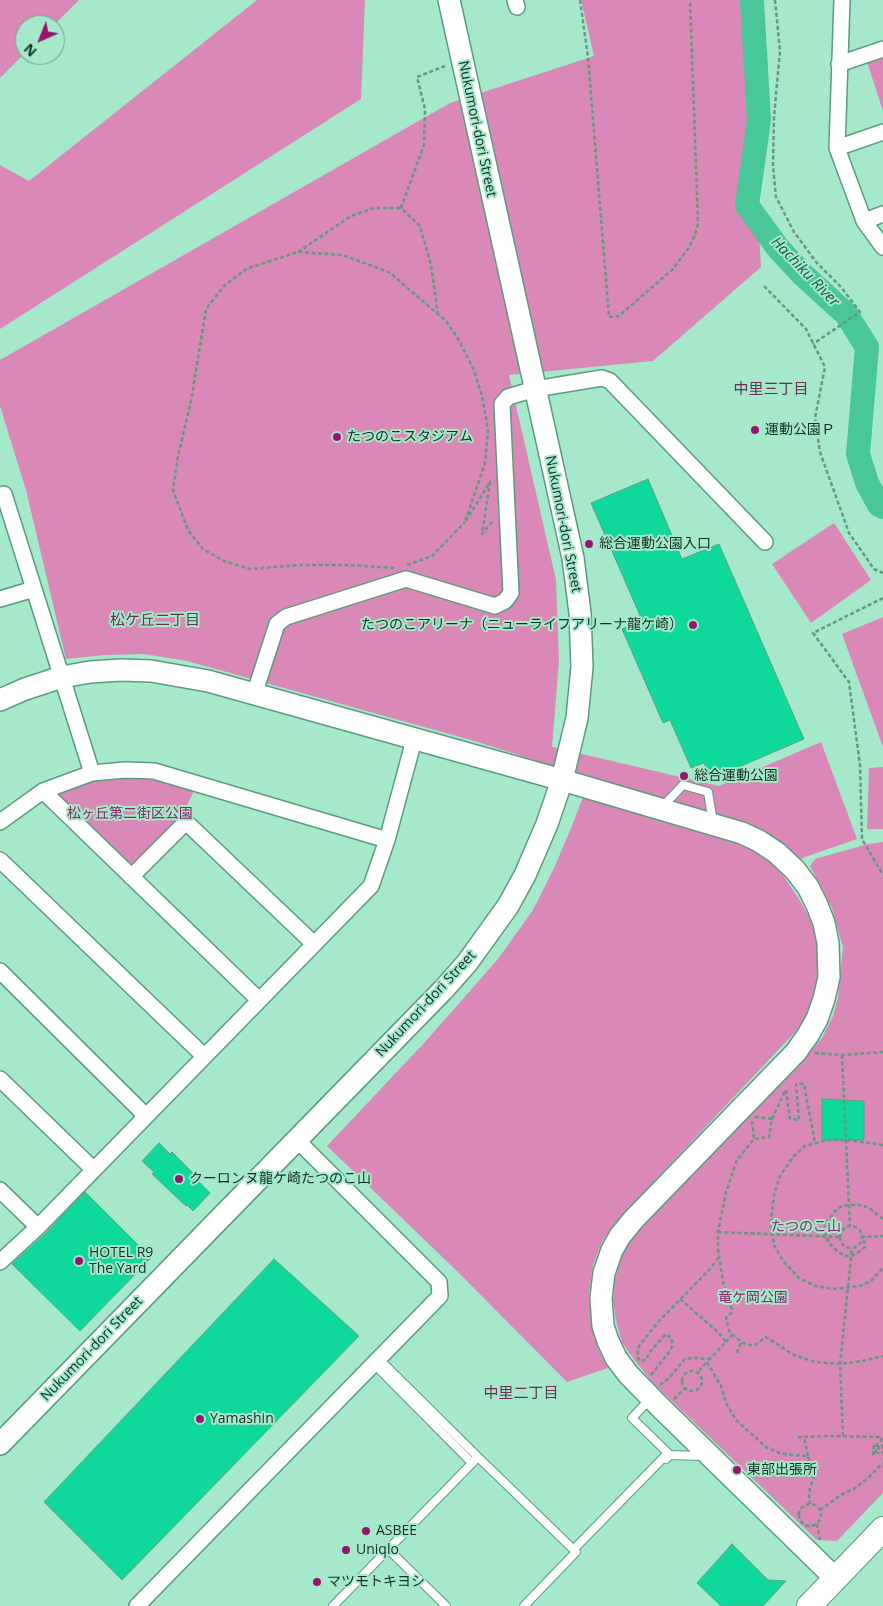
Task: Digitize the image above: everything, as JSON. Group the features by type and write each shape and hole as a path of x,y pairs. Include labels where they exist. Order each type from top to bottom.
{"main road":[{"path":"809,1606 883,1529"}],"street":[{"name":"Nukumori-dori Street","path":"0,1444 443,990 488,935 508,906 525,876 548,824 562,780 572,742 580,688 582,667 580,613 572,558 449,0"},
{"path":"842,0 837,148 864,221 883,247"},
{"path":"839,64 883,49"},
{"path":"837,148 883,132"},
{"path":"864,221 883,214"},
{"path":"254,695 277,624 286,617 406,580 495,606 505,602 512,593 502,404 508,397 535,389 602,378 610,381 765,542"},
{"path":"0,496 4,494 92,773"},
{"path":"0,599 34,589"},
{"path":"0,700 25,688 62,677 90,672 121,670 151,672 208,681 562,780 714,825 750,837 777,853 795,870 808,887 818,905 828,943 829,977 817,1019 796,1052 634,1219 620,1236 612,1250 604,1273 601,1298 603,1326 608,1341 616,1358 628,1374 658,1392 710,1456 836,1578"},
{"path":"0,1262 38,1227 371,886 387,840 414,740"},
{"path":"0,822 43,791 92,773 125,770 154,771 387,840"},
{"path":"43,791 259,1000"},
{"path":"131,877 186,822 314,944"},
{"path":"0,860 204,1056"},
{"path":"0,971 145,1116"},
{"path":"0,1079 93,1169"},
{"path":"137,1606 440,1296 439,1282 296,1139"},
{"path":"0,1190 38,1227"}],"lane":[{"path":"660,810 683,785 708,792 714,825"},
{"path":"376,1362 475,1460 575,1551"},
{"path":"524,1606 668,1453 632,1418 658,1392"},
{"path":"575,1551 670,1455 710,1456"},
{"path":"333,1606 475,1460"},
{"path":"388,1549 446,1606"}],"path":[{"path":"580,0 588,57 609,317 619,316 673,269 688,249 695,235 698,223 690,0"},
{"path":"775,0 780,51 774,117 773,166 776,197 794,232 817,263 841,287 860,312 813,344"},
{"path":"401,208 404,195 424,146 426,109 417,78 444,66"},
{"path":"397,568 301,565 250,569 224,561 203,549 188,530 173,490 178,456 192,401 206,309 224,286 246,269 298,252 351,216 374,208 401,208 420,226 431,265 438,315"},
{"path":"298,252 342,255 389,272 446,321 457,337 473,368 482,396 488,430 485,462 465,522"},
{"path":"764,286 806,329 825,367 815,418 820,452 849,533 874,569 883,573"},
{"path":"406,565 432,556 465,522 490,482 482,534 498,515"},
{"path":"883,598 814,632 849,682 860,765 862,839 883,875"},
{"path":"796,1052 842,1055 883,1052"},
{"path":"842,1055 850,1226"},
{"path":"815,1144 804,1084 796,1084 798,1120 790,1119 786,1090 772,1118 769,1137 754,1139 737,1160 726,1192 718,1232 724,1288 732,1309 732,1312 726,1318 728,1328 732,1335 741,1342 755,1345 766,1337 781,1348 815,1362 840,1364 883,1356"},
{"path":"754,1139 751,1117 772,1118"},
{"path":"883,1145 848,1140 828,1140 805,1146 793,1156 780,1176 774,1195 771,1222 774,1245 783,1261 799,1278 816,1286 833,1289 860,1286 871,1281 883,1268"},
{"path":"862,1237 859,1245 853,1248 846,1247 840,1242 842,1229 850,1226 858,1229 864,1240 865,1247 856,1254 845,1256 829,1243 825,1225 834,1211 840,1206 849,1205 869,1208 883,1219"},
{"path":"718,1232 840,1237"},
{"path":"862,1237 883,1236"},
{"path":"843,1436 840,1364 852,1249"},
{"path":"658,1392 650,1374 670,1351 673,1344 671,1338 666,1334 663,1336 649,1353 646,1360 640,1361 637,1356 639,1346 660,1320 720,1257"},
{"path":"680,1299 719,1332 726,1342"},
{"path":"699,1372 732,1335"},
{"path":"737,1353 741,1342"},
{"path":"658,1392 660,1385 685,1360 692,1358 708,1360"},
{"path":"708,1360 721,1386 726,1403 736,1420 766,1447 780,1453 808,1456"},
{"path":"684,1388 682,1382 685,1373 688,1370 699,1372"},
{"path":"658,1392 684,1388 694,1392 702,1386 703,1380 699,1372"},
{"path":"798,1437 843,1436 881,1438 883,1454"},
{"path":"804,1437 814,1478 810,1487 810,1504"},
{"path":"874,1445 873,1454 876,1455 877,1444 879,1444 878,1454"},
{"path":"820,1510 841,1495 855,1488 883,1463"},
{"path":"810,1504 820,1510 821,1519 812,1527 805,1526 798,1514 800,1509 810,1504"},
{"path":"817,1524 821,1546"}],"green space":[{"path":"0,0 79,0 64,15 15,15 15,63 0,78"},
{"path":"257,0 365,0 361,99 0,329 0,165 29,181"},
{"path":"581,0 746,0 761,267 653,361 509,375 556,580 559,660 552,747 719,786 821,742 857,839 805,857 780,871 811,920 817,940 819,964 814,994 808,1011 798,1029 614,1224 602,1242 593,1265 589,1294 591,1324 597,1346 608,1368 567,1382 460,1274 327,1146 425,1042 498,959 533,910 555,866 590,778 478,742 187,661 144,654 66,659 26,490 0,406 0,360 450,103 594,56"},
{"path":"883,56 883,111 867,62"},
{"path":"834,523 871,580 811,623 772,564"},
{"path":"883,617 883,747 842,634"},
{"path":"883,767 883,829 867,829 869,768"},
{"name":"松ヶ丘第二街区公園","path":"121,777 158,779 195,788 184,812 130,867 54,793 91,780"},
{"name":"竜ケ岡公園","path":"883,842 883,1493 837,1541 817,1540 653,1383 622,1343 613,1301 615,1280 620,1260 632,1238 656,1210 783,1082 822,1038 833,1016 838,998 843,947 832,908 810,866 815,859 868,844"}],"building":[{"name":"たつのこアリーナ（ニューライフアリーナ龍ケ崎）","path":"648,479 682,559 719,544 804,739 711,779 704,763 691,768 670,720 663,723 622,629 642,620 591,503"},
{"path":"822,1099 864,1101 864,1140 822,1140"},
{"path":"159,1143 170,1154 172,1152 210,1193 193,1211 152,1174 154,1172 142,1161"},
{"path":"85,1192 151,1258 80,1331 12,1264 45,1234"},
{"name":"Yamashin","path":"274,1259 359,1336 122,1580 44,1502"},
{"path":"732,1544 768,1580 786,1581 763,1606 721,1606 697,1583"}],"waterway":[{"name":"Hachiku River","path":"752,0 759,120 747,205 778,248 802,274 846,314 867,347 858,454 867,483 879,505 883,507"}],"place":[{"name":"運動公園Ｐ","path":"755,430"},
{"name":"たつのこスタジアム","path":"337,437"},
{"name":"総合運動公園入口","path":"589,544"},
{"name":"たつのこアリーナ（ニューライフアリーナ龍ケ崎）","path":"693,625"},
{"name":"総合運動公園","path":"684,776"},
{"name":"クーロンヌ龍ケ崎たつのこ山","path":"179,1179"},
{"name":"HOTEL R9 The Yard","path":"79,1261"},
{"name":"Yamashin","path":"200,1419"},
{"name":"東部出張所","path":"737,1470"},
{"name":"ASBEE","path":"366,1531"},
{"name":"Uniqlo","path":"346,1550"},
{"name":"マツモトキヨシ","path":"317,1582"}],"district":[{"name":"中里三丁目","path":"771,390"},
{"name":"松ケ丘二丁目","path":"155,621"},
{"name":"中里二丁目","path":"521,1394"}],"park label":[{"name":"たつのこ山","path":"806,1227"}]}
